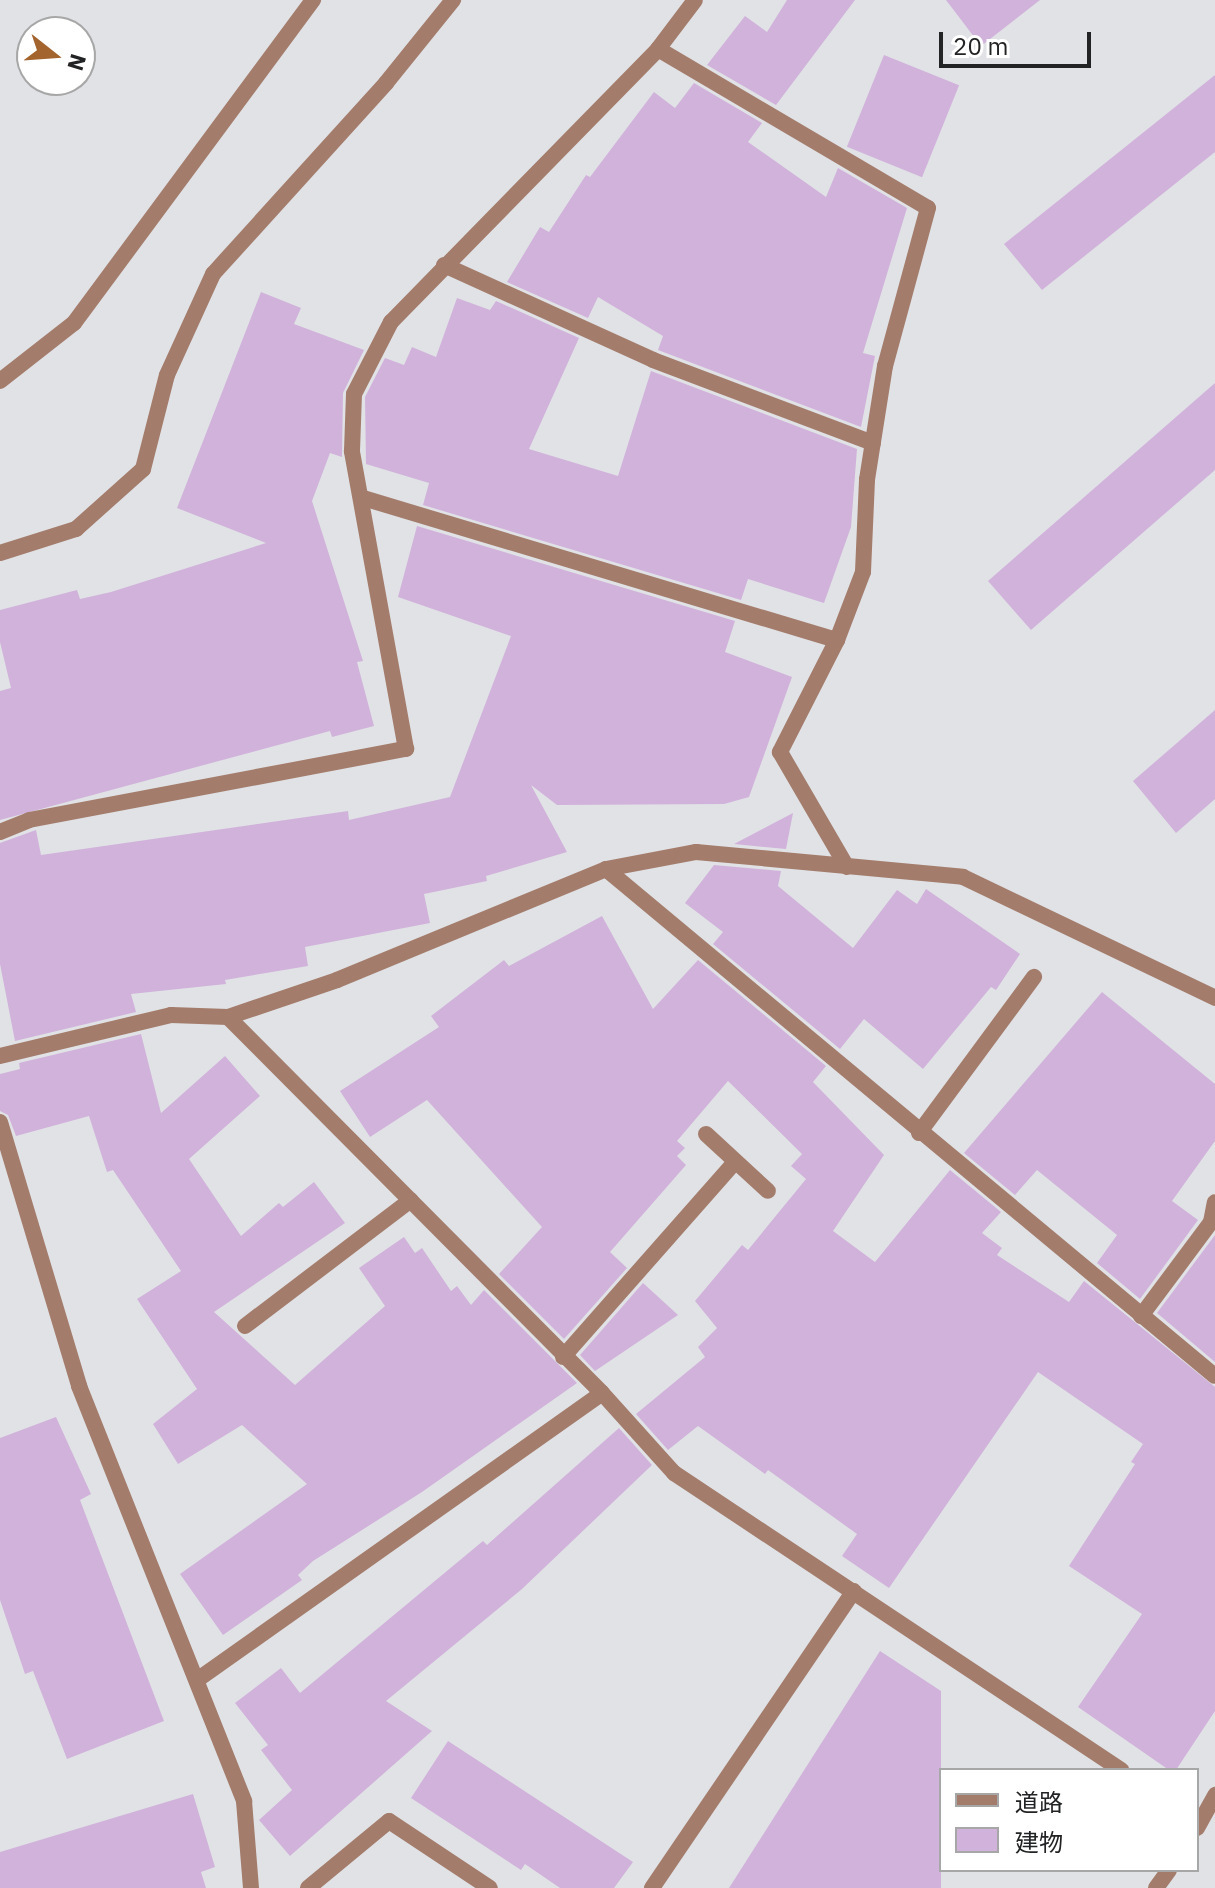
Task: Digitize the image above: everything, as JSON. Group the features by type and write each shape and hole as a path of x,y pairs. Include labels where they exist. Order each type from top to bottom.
{"street":[{"path":"0,381 74,323 313,0"},
{"path":"0,553 76,529 143,469 167,375 213,274 386,83 453,0"},
{"path":"0,832 29,820 406,749 363,498 352,451 354,394 391,322 658,49 695,0"},
{"path":"658,49 928,208 885,366 873,443 863,572 837,640 780,752 847,867"},
{"path":"444,265 653,360 873,443"},
{"path":"363,498 837,640"},
{"path":"0,1056 171,1015 228,1017 337,980 606,869 696,852 963,877 1215,998"},
{"path":"606,869 919,1133 1215,1376"},
{"path":"919,1133 1034,977"},
{"path":"228,1017 602,1393 674,1473 1118,1768"},
{"path":"0,1122 79,1386 244,1801 251,1888"},
{"path":"706,1134 768,1191"},
{"path":"563,1357 735,1162"},
{"path":"245,1326 411,1200"},
{"path":"1141,1316 1211,1222 1215,1202"},
{"path":"197,1680 302,1611 602,1393"},
{"path":"652,1888 854,1591"},
{"path":"1199,1822 1215,1795"},
{"path":"308,1888 389,1821 490,1888"}],"building":[{"path":"787,0 855,0 776,105 707,65 745,16 767,32"},
{"path":"946,0 1040,0 981,46"},
{"path":"884,55 959,85 922,177 847,147"},
{"path":"1215,75 1215,152 1042,290 1004,244"},
{"path":"694,83 762,123 748,142 826,197 838,168 907,208 863,353 875,356 861,427 658,350 663,336 598,297 588,318 507,282 540,227 549,232 586,175 590,177 654,92 675,108"},
{"path":"261,292 301,308 294,324 364,350 343,393 342,457 330,453 312,501 363,661 357,662 374,726 332,737 330,731 0,820 0,691 11,688 0,642 0,610 77,590 80,599 111,592 266,543 177,508"},
{"path":"457,298 490,310 496,301 579,338 529,449 618,476 651,371 857,449 851,527 824,603 748,579 741,600 423,505 429,483 366,464 365,397 385,358 404,365 412,347 436,357"},
{"path":"1215,383 1215,470 1031,630 988,581"},
{"path":"417,526 735,621 725,652 792,677 749,797 724,804 557,805 531,785 567,852 486,876 487,881 424,894 430,923 305,947 308,966 225,980 226,984 131,994 136,1012 15,1041 0,964 0,843 36,830 41,855 348,811 349,820 450,797 511,636 398,597"},
{"path":"1215,710 1215,799 1176,833 1133,781"},
{"path":"793,813 786,849 734,844"},
{"path":"714,865 781,871 778,886 853,948 897,890 917,904 926,889 1020,954 996,990 991,987 923,1069 864,1019 840,1049 713,944 723,932 685,903"},
{"path":"602,916 653,1009 698,960 826,1066 813,1082 884,1155 833,1231 875,1262 950,1170 1001,1212 982,1233 1002,1248 997,1255 1069,1302 1084,1281 1215,1387 1215,1711 1177,1768 1166,1768 1078,1707 1142,1614 1069,1566 1135,1464 1131,1462 1143,1444 1038,1372 889,1588 842,1556 857,1534 768,1470 765,1474 698,1426 668,1450 636,1414 705,1357 698,1347 717,1328 695,1301 742,1245 748,1250 806,1179 791,1166 802,1154 728,1081 677,1141 685,1148 677,1156 686,1165 610,1252 627,1268 564,1339 499,1274 542,1227 427,1100 370,1137 340,1091 439,1027 431,1016 504,960 509,966"},
{"path":"1102,992 1215,1084 1215,1141 1172,1201 1198,1220 1140,1299 1097,1263 1117,1235 1037,1170 1015,1195 964,1153"},
{"path":"141,1034 161,1113 225,1056 260,1096 189,1159 241,1236 279,1203 283,1207 314,1182 345,1223 214,1312 295,1385 385,1306 359,1268 404,1237 415,1253 422,1248 451,1291 457,1286 471,1305 484,1290 577,1383 422,1492 313,1561 298,1575 302,1580 223,1635 180,1574 307,1484 242,1425 178,1464 153,1424 197,1389 137,1299 181,1271 113,1170 107,1172 89,1116 16,1136 8,1115 0,1111 0,1074 20,1069 19,1063"},
{"path":"1215,1235 1215,1362 1157,1313"},
{"path":"643,1283 678,1315 595,1371 580,1355"},
{"path":"56,1417 91,1494 80,1500 164,1721 67,1759 33,1671 25,1674 0,1600 0,1438"},
{"path":"619,1428 652,1465 522,1589 386,1701 432,1731 290,1856 259,1820 292,1790 261,1750 268,1745 235,1703 281,1668 300,1693 483,1541 487,1545"},
{"path":"880,1651 941,1691 941,1888 729,1888"},
{"path":"448,1741 633,1862 614,1888 560,1888 525,1864 521,1870 411,1798"},
{"path":"193,1794 215,1867 201,1872 206,1888 0,1888 0,1852"}]}
